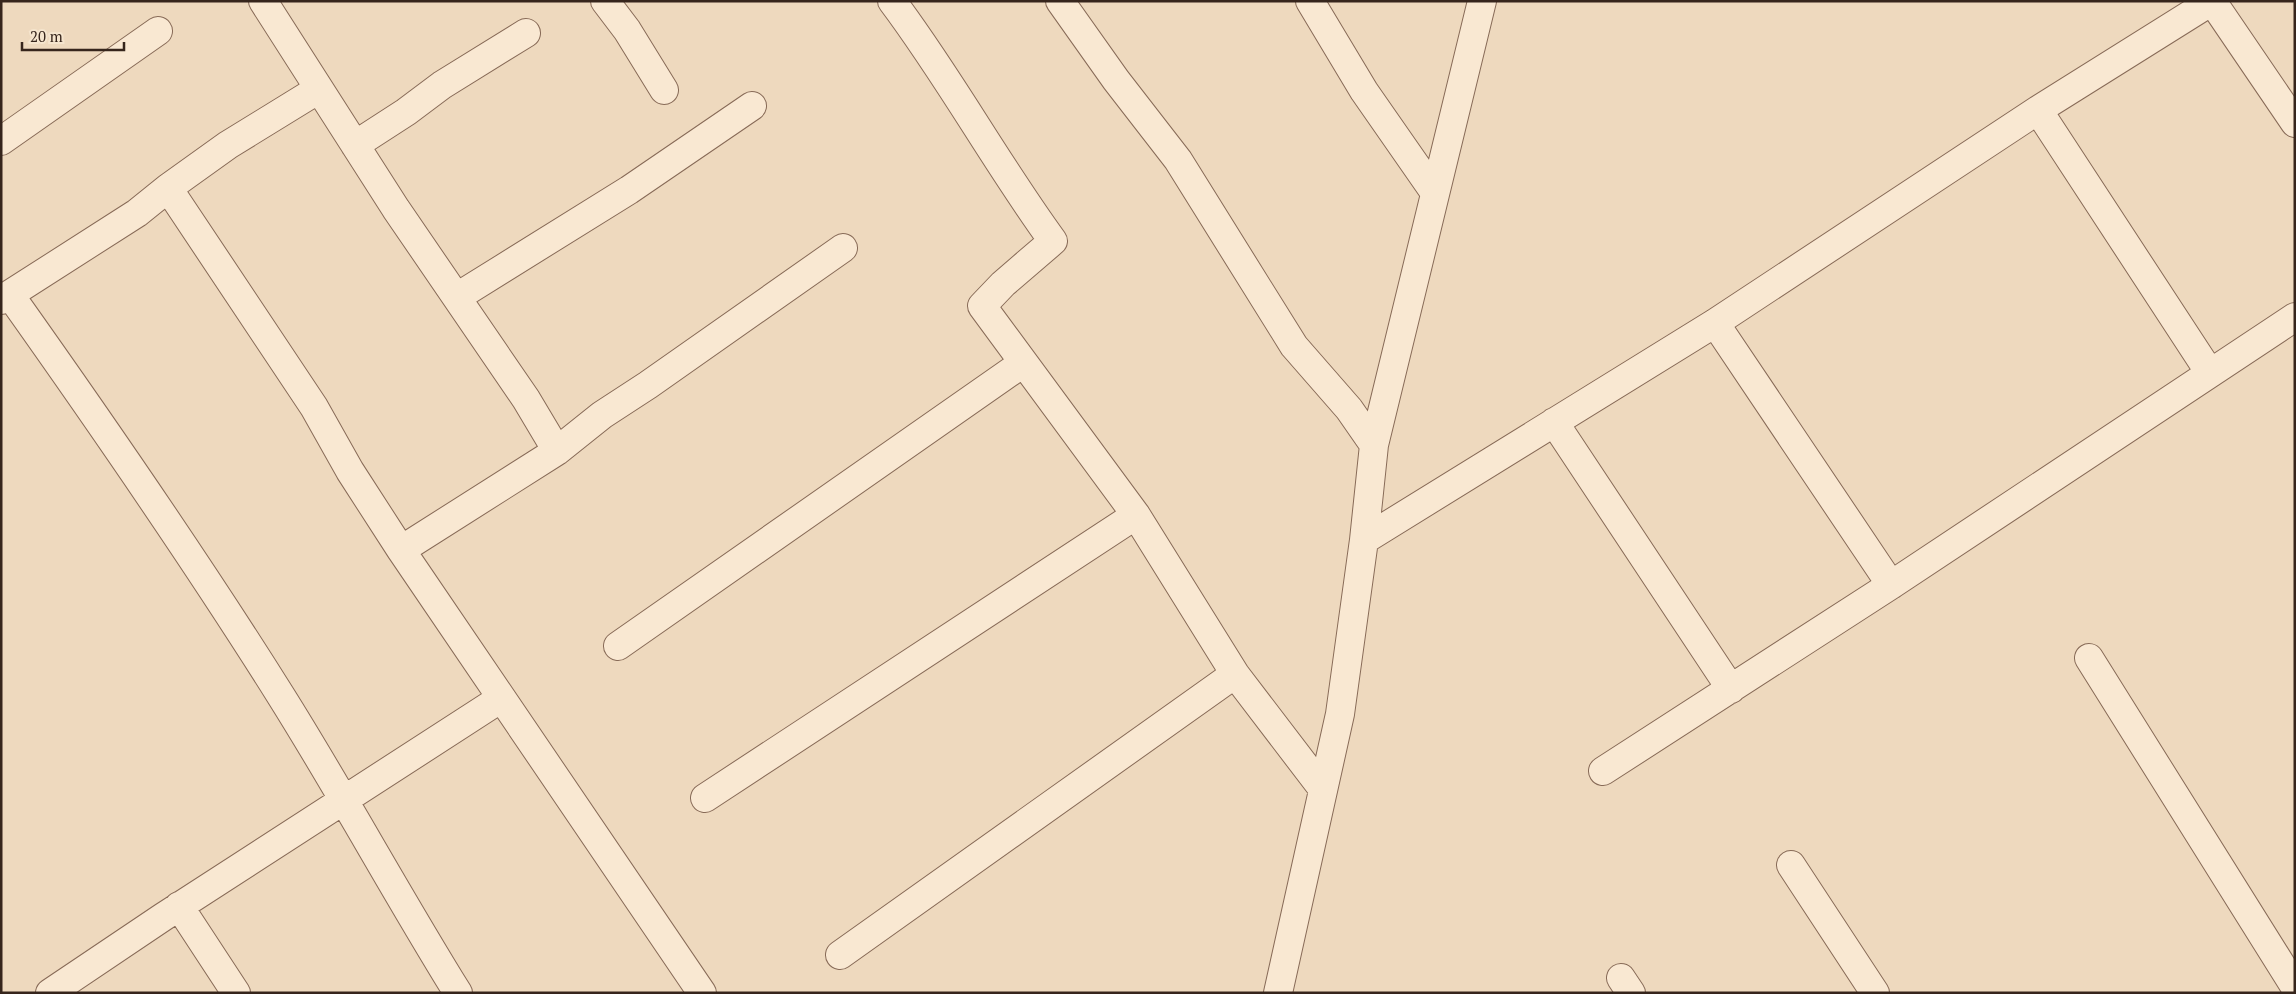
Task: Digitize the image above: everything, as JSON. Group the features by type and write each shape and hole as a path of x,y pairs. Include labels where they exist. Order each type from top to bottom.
{"street":[{"path":"263,1 355,144 526,399 557,451"},
{"path":"605,1 627,30 664,90"},
{"path":"892,1 918,36 1018,192 1053,241 1003,284 982,306 1136,515 1235,674 1322,788"},
{"path":"1060,1 1116,80 1178,160 1294,346 1349,409 1374,445"},
{"path":"1310,1 1364,91 1435,193"},
{"path":"1278,993 1322,788 1340,714 1364,540 1374,445 1482,1"},
{"path":"1364,540 1715,323 2038,110 2212,1 2295,123"},
{"path":"1,141 158,31"},
{"path":"355,144 406,112 442,84 526,33"},
{"path":"319,89 228,145 136,213 6,298 99,420 175,533 279,693 345,800 458,993"},
{"path":"457,297 629,190 752,106"},
{"path":"2038,110 2210,373"},
{"path":"168,188 314,407 350,471 401,550 702,993"},
{"path":"401,550 557,451 602,414 648,385 843,248"},
{"path":"1603,771 1891,585 2295,317"},
{"path":"1715,323 1891,585"},
{"path":"618,646 1023,363"},
{"path":"1554,422 1731,688"},
{"path":"705,798 1136,515"},
{"path":"2088,658 2295,987"},
{"path":"840,955 1235,674"},
{"path":"50,993 179,906 500,698"},
{"path":"1791,865 1875,993"},
{"path":"179,906 236,993"}]}
